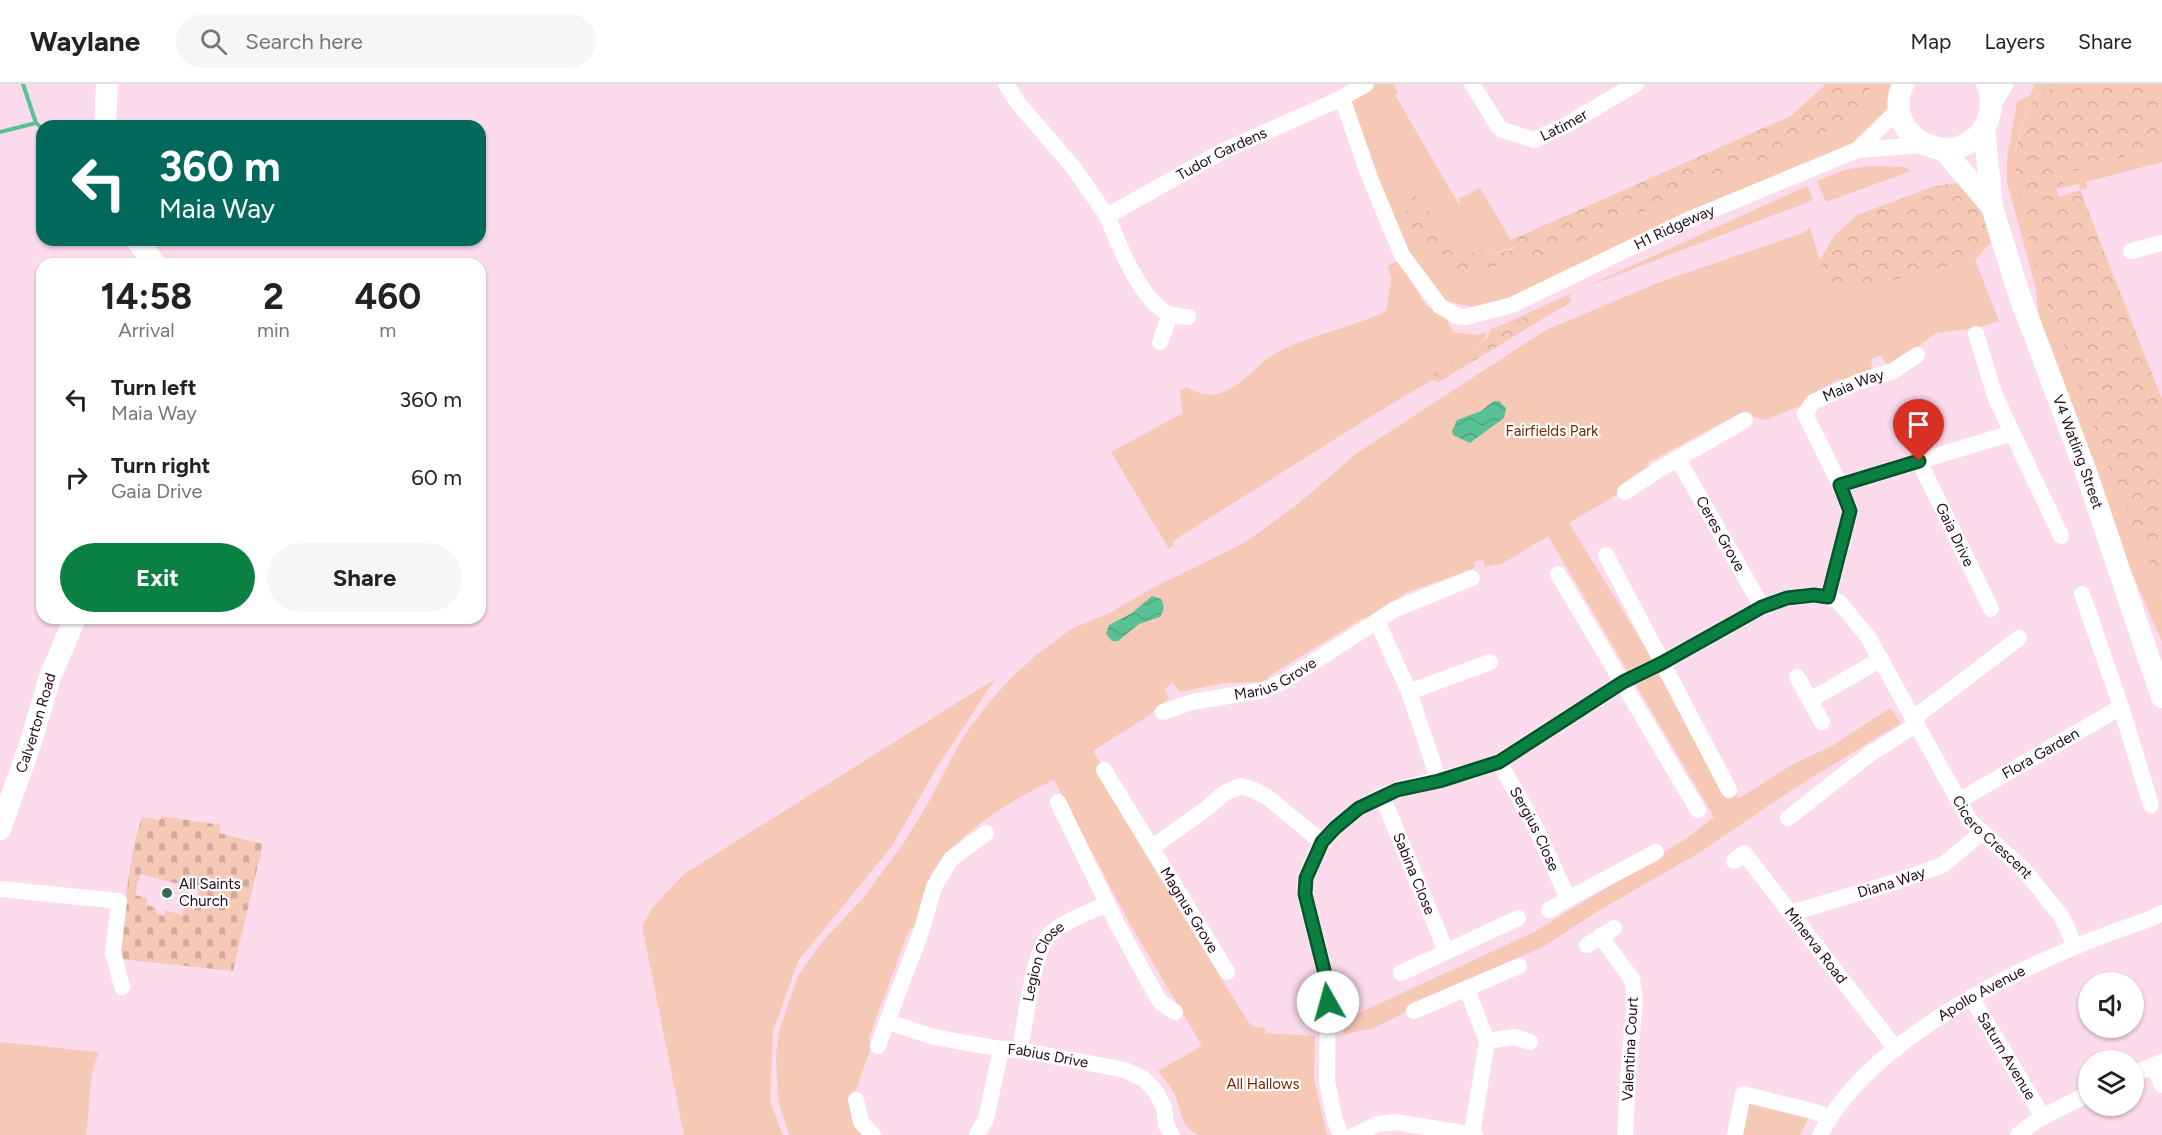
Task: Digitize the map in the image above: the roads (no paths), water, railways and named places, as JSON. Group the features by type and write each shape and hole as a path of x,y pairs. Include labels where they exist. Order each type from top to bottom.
{"street":[{"path":"105,120 107,84"},
{"path":"1006,84 1017,102 1073,167 1107,216 1122,252 1151,302 1170,315 1188,316"},
{"name":"Tudor Gardens","path":"1107,216 1223,151 1342,98 1366,84"},
{"name":"Latimer","path":"1472,84 1500,129 1534,140 1566,125 1636,84"},
{"path":"1899,108 1903,84"},
{"name":"V4 Watling Street","path":"1987,84 1991,98 1988,117 1992,207 2019,294 2086,472 2162,697"},
{"path":"1934,147 1959,147 1967,144 1988,117 2006,84"},
{"name":"H1 Ridgeway","path":"1342,98 1370,178 1402,255 1440,306 1457,316 1470,317 1512,305 1688,220 1857,150 1934,147"},
{"name":"H1 Ridgeway","path":"1857,150 1899,108"},
{"name":"V4 Watling Street","path":"1899,108 1905,126 1917,140 1934,147 1992,207"},
{"path":"2131,251 2162,243"},
{"path":"1160,342 1170,315"},
{"path":"1977,334 1995,396 2061,536"},
{"name":"Maia Way","path":"1828,597 1850,511 1806,414 1813,402 1858,382 1893,371 1917,355"},
{"path":"1626,492 1745,420"},
{"path":"1840,485 2012,433"},
{"name":"Ceres Grove","path":"1678,459 1762,607"},
{"name":"Gaia Drive","path":"1919,461 1991,609"},
{"path":"1606,555 1729,790"},
{"path":"1558,574 1698,810"},
{"name":"Marius Grove","path":"1163,712 1192,702 1264,690 1284,681 1393,610 1472,578"},
{"path":"2082,594 2121,707 2151,805"},
{"path":"1341,1135 1335,1121 1327,1081 1328,986 1305,894 1306,878 1322,842 1359,808 1382,796 1499,762 1623,682 1762,607 1787,598 1814,595 1828,597"},
{"name":"Cicero Crescent","path":"1828,597 1839,602 1868,637 1970,820 1981,833 2024,870 2062,917 2075,946"},
{"path":"1377,621 1409,692 1439,781"},
{"name":"Calverton Road","path":"0,829 30,745 50,676 72,624"},
{"path":"1788,818 2019,638"},
{"path":"1810,700 1881,659"},
{"path":"1409,692 1490,662"},
{"path":"1797,677 1822,722"},
{"name":"Flora Garden","path":"1960,800 2121,707"},
{"name":"Sergius Close","path":"1499,762 1535,825 1568,899"},
{"name":"Magnus Grove","path":"1104,770 1227,972"},
{"path":"1151,848 1226,792 1241,786 1267,797 1322,842"},
{"name":"Sabina Close","path":"1382,796 1446,951"},
{"path":"1058,801 1107,904 1160,1002 1175,1012"},
{"path":"878,1046 921,932 934,887 951,859 986,832"},
{"name":"Diana Way","path":"1791,913 1943,865 1981,833"},
{"path":"1549,910 1656,852"},
{"name":"Minerva Road","path":"1734,861 1744,853 1896,1049"},
{"path":"0,889 119,901 113,952 122,987"},
{"name":"Legion Close","path":"1020,1050 1038,956 1048,936 1064,924 1107,904"},
{"name":"Apollo Avenue","path":"1821,1135 1829,1118 1856,1085 1896,1049 1971,997 2075,946 2162,913"},
{"path":"1401,973 1518,918"},
{"name":"Valentina Court","path":"1600,936 1632,979 1635,1000 1625,1135"},
{"path":"1414,1011 1519,966"},
{"path":"1355,1135 1378,1124 1395,1122 1474,1135 1487,1041 1467,989"},
{"name":"Saturn Avenue","path":"1971,997 2043,1117"},
{"name":"Fabius Drive","path":"888,1022 934,1037 1001,1049 1020,1050 1125,1070 1144,1079 1156,1092 1164,1107 1166,1125 1172,1135"},
{"path":"1487,1041 1515,1037 1530,1042"},
{"path":"977,1135 986,1119 1001,1049"},
{"path":"2157,1064 2162,1085"},
{"path":"1735,1135 1743,1094 1816,1112 1829,1118"},
{"name":"Saturn Avenue","path":"2018,1135 2043,1117 2078,1099"},
{"path":"856,1100 861,1122 873,1135"}],"water":[{"path":"1494,401 1499,401 1506,408 1504,418 1470,443 1453,435 1452,431 1457,420 1481,411"},
{"path":"1152,596 1161,599 1164,608 1160,617 1139,624 1118,641 1112,641 1106,634 1109,625 1132,613"}],"waterway":[{"path":"23,84 36,123"},
{"path":"0,132 36,123"}],"place":[{"name":"All Saints Church","path":"167,893"}],"park label":[{"name":"Fairfields Park","path":"1552,431"},
{"name":"All Hallows","path":"1263,1084"}]}
